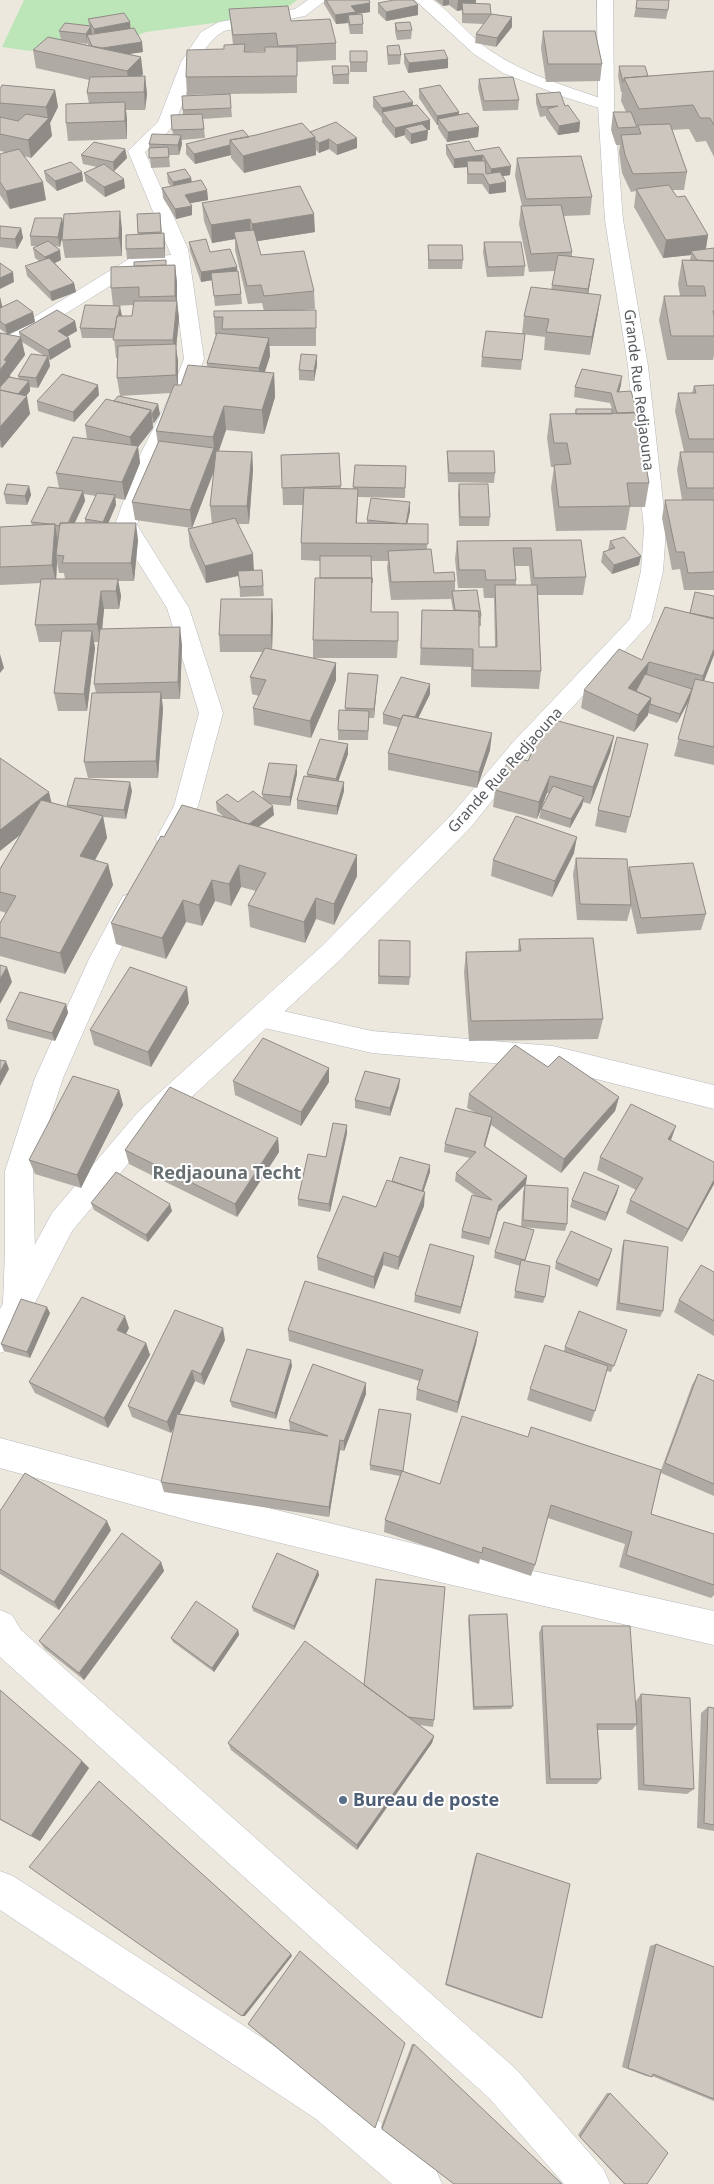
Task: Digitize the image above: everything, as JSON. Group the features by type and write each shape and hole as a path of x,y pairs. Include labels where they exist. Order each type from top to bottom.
{"street":[{"path":"158,857 186,806 211,713 178,608 126,525 149,457 178,402 194,359 179,249 136,151 165,124 189,62 206,35 226,26 300,13 318,0"},
{"path":"423,0 436,8 479,50 516,74 606,106"},
{"name":"Grande Rue Redjaouna","path":"0,1339 62,1222 148,1120 331,954 462,820 522,746 640,622 652,571 655,529 638,366 614,220 606,106 605,0"},
{"path":"0,346 135,263 174,260 179,249"},
{"path":"18,1303 20,1252 19,1171 49,1078 102,959 144,882"},
{"path":"261,1018 372,1042 553,1057 714,1097"},
{"path":"0,1453 214,1511 452,1569 714,1628"},
{"path":"0,1627 9,1642 503,2084 590,2184"},
{"path":"0,1889 330,2105 422,2184"}],"green space":[{"path":"24,0 297,0 284,10 244,19 146,32 122,42 69,41 30,51 2,47"}],"building":[{"path":"326,0 369,0 370,3 351,6 356,12 335,15"},
{"path":"394,0 413,0 418,5 386,12 378,3"},
{"path":"637,0 669,0 668,10 636,8"},
{"path":"462,3 490,4 491,14 463,14"},
{"path":"288,6 291,21 330,19 336,43 278,46 276,33 233,35 229,9"},
{"path":"124,13 130,22 94,29 88,19"},
{"path":"362,14 363,24 350,25 348,15"},
{"path":"491,14 512,17 497,38 476,34"},
{"path":"410,22 412,30 397,31 395,23"},
{"path":"65,23 91,26 86,34 59,31"},
{"path":"134,28 142,42 102,48 92,46 87,35"},
{"path":"543,31 595,31 602,64 548,64"},
{"path":"48,37 141,57 127,71 33,50"},
{"path":"245,44 244,52 265,52 265,47 297,47 297,76 186,77 187,50 224,49 224,45"},
{"path":"399,45 401,55 388,55 387,46"},
{"path":"444,50 448,59 409,63 404,54"},
{"path":"350,51 367,51 367,62 350,62"},
{"path":"332,66 348,66 349,74 333,75"},
{"path":"619,66 645,66 648,76 624,78 623,82"},
{"path":"714,71 714,125 710,118 700,118 693,105 639,109 624,78"},
{"path":"145,76 144,92 87,93 90,77"},
{"path":"513,77 519,100 484,101 479,79"},
{"path":"2,85 55,90 46,107 0,103 0,89"},
{"path":"440,85 459,112 437,116 419,89"},
{"path":"404,91 413,102 382,108 373,97"},
{"path":"560,92 565,106 568,105 580,122 559,126 547,109 558,106 541,107 536,94"},
{"path":"230,94 231,108 183,110 182,96"},
{"path":"125,102 125,121 66,123 66,104"},
{"path":"417,105 430,120 395,128 382,112"},
{"path":"613,112 631,112 637,127 618,128"},
{"path":"468,113 479,127 448,132 438,119"},
{"path":"26,114 49,118 28,140 0,134 0,117 18,121"},
{"path":"202,114 204,129 172,130 171,115"},
{"path":"336,122 357,138 337,145 329,139 319,143 310,132"},
{"path":"302,123 315,137 243,156 230,140 256,135"},
{"path":"422,124 428,130 411,134 405,128"},
{"path":"670,124 687,172 633,174 625,155 621,135 641,134 638,125"},
{"path":"243,130 249,137 230,140 230,145 194,154 186,144"},
{"path":"152,134 181,135 178,145 149,144"},
{"path":"469,141 475,151 499,147 511,166 491,169 483,155 454,159 446,145"},
{"path":"94,142 125,149 113,162 81,155"},
{"path":"168,147 169,157 149,158 149,148"},
{"path":"19,149 43,182 6,191 0,182 0,154"},
{"path":"581,156 592,197 526,199 517,158"},
{"path":"467,161 485,161 486,174 500,172 506,182 489,185 483,174 468,174"},
{"path":"71,162 82,172 55,181 44,171"},
{"path":"104,164 124,179 104,187 84,173"},
{"path":"185,169 191,178 173,182 167,173"},
{"path":"201,180 207,190 185,195 192,206 175,209 162,188"},
{"path":"669,185 677,197 685,196 708,235 666,240 636,189"},
{"path":"300,186 314,214 252,224 250,219 211,225 202,203"},
{"path":"561,205 572,252 531,254 521,206"},
{"path":"120,211 119,238 62,240 64,214"},
{"path":"160,213 161,232 138,233 137,214"},
{"path":"35,218 62,218 58,237 30,236"},
{"path":"0,226 21,228 15,239 0,238"},
{"path":"254,230 261,255 304,251 314,291 264,296 261,285 247,286 234,232"},
{"path":"164,233 164,248 126,249 126,235"},
{"path":"206,239 210,252 230,249 237,267 201,272 189,242"},
{"path":"48,241 60,250 45,257 33,248"},
{"path":"484,242 521,242 525,266 488,267"},
{"path":"428,245 462,245 463,260 429,260"},
{"path":"714,248 714,261 697,260 691,251"},
{"path":"558,255 594,259 588,289 552,285"},
{"path":"49,258 74,283 50,292 25,266"},
{"path":"166,260 166,265 134,266 134,262"},
{"path":"682,260 714,261 714,336 671,336 664,296 706,296 704,286 687,286"},
{"path":"0,263 13,272 0,278"},
{"path":"175,265 175,296 139,297 139,287 111,288 111,267"},
{"path":"238,271 241,294 214,296 211,273"},
{"path":"531,287 601,295 592,337 546,332 549,319 524,316"},
{"path":"17,300 33,312 5,325 0,321 0,308"},
{"path":"134,301 177,301 173,340 113,340 117,316 132,316"},
{"path":"85,305 120,306 115,329 80,328"},
{"path":"57,310 75,321 58,331 69,338 48,350 19,332"},
{"path":"316,310 316,328 222,329 223,317 214,317 214,311"},
{"path":"486,331 525,334 522,360 482,357"},
{"path":"0,333 21,337 4,360 7,361 0,370"},
{"path":"217,333 269,338 259,368 207,363"},
{"path":"176,344 176,375 117,378 118,346"},
{"path":"31,354 48,356 36,378 18,376"},
{"path":"301,354 317,355 314,371 299,370"},
{"path":"188,365 274,373 262,410 224,406 213,437 156,431 174,385 181,385"},
{"path":"582,369 622,376 617,392 631,391 637,412 617,413 611,393 575,387"},
{"path":"62,374 98,385 73,412 37,401"},
{"path":"9,377 29,381 18,394 0,390 0,387"},
{"path":"714,385 714,439 689,439 678,393 696,393 694,386"},
{"path":"0,390 27,396 0,427"},
{"path":"118,396 158,404 152,414 151,410 114,401"},
{"path":"106,399 151,410 130,437 85,425"},
{"path":"576,409 612,409 612,414 576,414"},
{"path":"637,413 649,483 627,483 630,506 559,507 554,465 571,464 567,443 554,443 550,414"},
{"path":"73,437 138,446 122,482 56,473"},
{"path":"159,441 214,448 190,510 132,502"},
{"path":"216,451 252,452 247,506 210,506"},
{"path":"447,451 494,451 495,473 449,473"},
{"path":"680,452 714,452 714,488 687,488"},
{"path":"339,453 341,486 282,488 281,455"},
{"path":"355,465 406,466 405,488 353,487"},
{"path":"7,484 29,486 25,496 4,494"},
{"path":"459,484 488,484 490,517 460,517"},
{"path":"48,487 83,491 68,523 60,523 60,526 31,522"},
{"path":"304,488 358,489 356,523 428,524 428,544 301,543"},
{"path":"97,493 115,495 103,522 85,519"},
{"path":"371,498 410,502 406,524 367,520"},
{"path":"665,500 714,500 714,572 688,573 684,552 676,552"},
{"path":"235,518 253,554 205,566 188,529"},
{"path":"60,523 136,523 131,563 62,563 64,556 56,555"},
{"path":"55,524 52,565 0,567 0,527"},
{"path":"624,537 641,556 614,565 603,552 615,548 610,541"},
{"path":"581,540 586,577 534,578 531,548 513,548 516,580 486,580 485,570 459,570 457,541"},
{"path":"431,549 434,573 454,572 455,581 391,582 388,551"},
{"path":"320,556 371,556 372,578 320,578"},
{"path":"262,570 263,586 240,587 238,571"},
{"path":"315,578 372,578 371,612 398,612 398,641 313,640"},
{"path":"41,579 118,579 116,591 101,591 97,624 35,625"},
{"path":"495,585 537,585 541,671 473,670 473,649 421,648 422,610 479,611 479,647 497,647"},
{"path":"477,590 481,616 479,617 479,611 455,610 452,591"},
{"path":"695,592 714,596 714,618 690,613"},
{"path":"221,599 272,599 271,635 219,635"},
{"path":"665,607 714,619 714,649 703,676 649,662 628,688 651,698 638,715 584,690 619,649 642,660"},
{"path":"180,627 178,682 94,684 100,629"},
{"path":"62,631 92,631 84,694 54,693"},
{"path":"265,648 336,663 310,721 253,708 266,680 250,677"},
{"path":"348,673 378,675 374,709 345,708"},
{"path":"645,674 692,689 680,714 650,704 651,698 636,691"},
{"path":"401,677 430,684 415,717 403,715 401,719 383,714"},
{"path":"695,679 714,683 714,747 678,739"},
{"path":"161,692 156,761 84,762 92,693"},
{"path":"339,710 369,711 368,731 338,730"},
{"path":"403,715 492,733 479,772 388,753"},
{"path":"547,718 614,736 593,787 550,776 539,802 495,790 510,756 528,761"},
{"path":"617,737 648,744 630,817 598,810"},
{"path":"320,739 348,744 336,779 307,774"},
{"path":"0,758 49,792 0,830"},
{"path":"269,763 297,765 290,797 262,794"},
{"path":"304,776 344,782 337,806 297,800"},
{"path":"75,778 130,782 124,810 67,805"},
{"path":"553,786 584,797 571,819 541,809"},
{"path":"253,791 273,806 249,824 241,822 216,802 227,794 238,802"},
{"path":"41,800 103,816 80,856 108,864 60,953 0,937 0,923 16,896 0,892 0,869"},
{"path":"182,805 357,855 334,904 316,898 304,922 248,905 266,873 239,865 229,884 212,880 199,905 183,900 162,938 111,923 161,836 164,837"},
{"path":"516,816 577,837 555,881 493,860"},
{"path":"576,858 627,859 631,905 580,904"},
{"path":"693,863 706,914 641,918 629,867"},
{"path":"593,938 603,1019 471,1021 466,952 521,951 519,939"},
{"path":"379,940 410,941 410,977 379,976"},
{"path":"0,965 7,967 0,979"},
{"path":"130,967 187,987 148,1052 90,1030"},
{"path":"20,992 66,1004 52,1033 6,1020"},
{"path":"263,1038 329,1068 301,1112 233,1081"},
{"path":"515,1045 548,1067 559,1056 619,1097 564,1159 469,1094"},
{"path":"0,1060 6,1061 0,1072"},
{"path":"365,1071 400,1079 390,1108 355,1100"},
{"path":"73,1076 119,1090 77,1175 29,1160"},
{"path":"170,1087 278,1138 235,1204 125,1150"},
{"path":"631,1104 676,1126 668,1139 714,1162 714,1180 688,1229 630,1200 643,1178 600,1157"},
{"path":"456,1108 492,1117 484,1146 527,1176 499,1205 490,1238 462,1231 472,1195 492,1200 456,1173 476,1152 445,1144"},
{"path":"333,1123 347,1125 329,1204 298,1199 308,1154 326,1157"},
{"path":"400,1157 430,1165 422,1191 392,1181"},
{"path":"116,1172 170,1204 146,1235 91,1203"},
{"path":"584,1172 619,1186 607,1213 572,1200"},
{"path":"387,1180 425,1192 399,1257 384,1252 374,1277 317,1257 343,1196 376,1207"},
{"path":"525,1185 568,1188 567,1224 523,1220"},
{"path":"504,1222 534,1230 525,1260 495,1252"},
{"path":"571,1231 612,1249 599,1280 556,1262"},
{"path":"624,1240 668,1247 663,1311 619,1303"},
{"path":"430,1244 474,1256 461,1307 415,1295"},
{"path":"521,1260 550,1266 545,1297 515,1291"},
{"path":"701,1265 714,1272 714,1321 679,1300"},
{"path":"305,1281 478,1332 458,1402 417,1389 423,1370 288,1330"},
{"path":"82,1297 125,1316 117,1330 146,1343 104,1418 29,1382"},
{"path":"21,1299 47,1307 27,1352 1,1344"},
{"path":"175,1310 223,1328 201,1374 192,1370 167,1422 128,1406"},
{"path":"579,1311 627,1330 614,1366 565,1347"},
{"path":"545,1345 608,1366 595,1411 530,1389"},
{"path":"247,1349 291,1360 275,1413 230,1401"},
{"path":"313,1364 366,1383 344,1441 340,1440 329,1507 161,1482 177,1414 328,1436 289,1421"},
{"path":"698,1374 714,1381 714,1484 665,1463"},
{"path":"379,1409 411,1414 403,1471 370,1465"},
{"path":"462,1416 528,1437 531,1427 661,1470 651,1514 714,1534 714,1585 626,1555 632,1532 551,1505 535,1565 483,1547 482,1553 385,1520 402,1471 440,1484"},
{"path":"25,1473 107,1521 54,1602 0,1569 0,1511"},
{"path":"122,1533 161,1562 79,1673 39,1641"},
{"path":"277,1553 318,1571 294,1626 252,1607"},
{"path":"376,1579 445,1587 434,1720 408,1717 364,1685"},
{"path":"196,1601 238,1630 212,1668 171,1638"},
{"path":"507,1614 513,1706 474,1707 469,1615"},
{"path":"542,1626 630,1626 637,1724 597,1724 601,1779 550,1779"},
{"name":"Bureau de poste","path":"305,1641 434,1736 357,1845 228,1743"},
{"path":"0,1690 82,1761 31,1836 0,1819"},
{"path":"641,1694 690,1698 694,1789 644,1785"},
{"path":"708,1707 714,1708 714,1825 704,1823"},
{"path":"99,1781 291,1954 242,2016 29,1867"},
{"path":"477,1853 570,1884 542,2018 446,1984"},
{"path":"656,1944 714,1967 714,2099 653,2074 652,2077 628,2068"},
{"path":"300,1951 405,2043 375,2128 248,2024"},
{"path":"414,2044 562,2184 454,2184 382,2129"},
{"path":"610,2093 668,2153 647,2184 625,2184 580,2137"}],"place":[{"name":"Bureau de poste","path":"343,1800"}],"district":[{"name":"Redjaouna Techt","path":"227,1173"}]}
